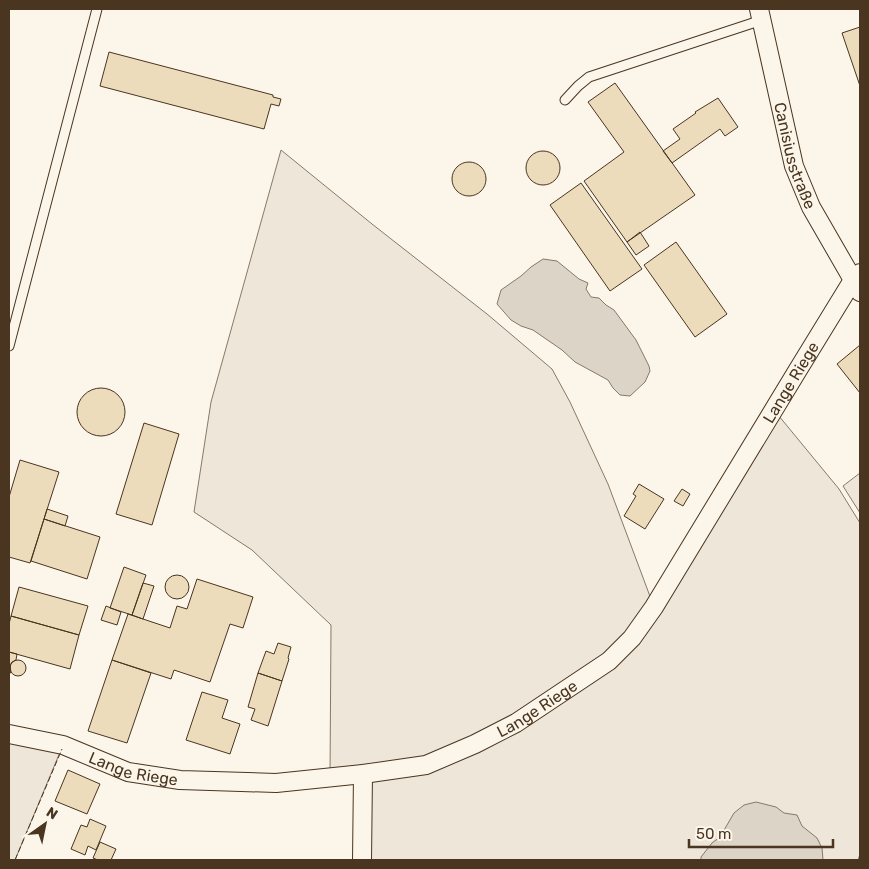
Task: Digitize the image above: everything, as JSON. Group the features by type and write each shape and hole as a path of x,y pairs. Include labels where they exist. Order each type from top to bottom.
{"street":[{"name":"Canisiusstraße","path":"760,15 794,166 811,207 858,282"},
{"name":"Lange Riege","path":"9,734 63,745 128,772 180,780 276,783 426,765 516,723 609,661 632,638 654,607 796,373 858,282"},
{"path":"362,774 362,860"}],"lane":[{"path":"9,346 97,9"},
{"path":"566,100 589,77 760,15"}],"shaded area":[{"path":"281,150 487,314 552,369 570,402 608,484 654,607 774,410 839,489 860,523 860,854 858,860 362,860 362,774 330,777 331,625 252,550 194,512 211,402"},
{"path":"543,259 557,261 579,279 588,283 586,289 591,297 599,298 614,310 636,340 650,371 645,382 630,396 620,395 608,380 575,362 562,350 533,330 511,320 497,304 501,290"},
{"path":"860,473 860,513 843,486"},
{"path":"9,734 63,745 15,860 9,860"},
{"path":"756,802 776,807 784,813 797,815 802,826 817,838 822,848 823,860 701,860 701,857 712,843 720,837 734,813 744,805"}],"building":[{"path":"860,27 860,86 842,33"},
{"path":"109,52 273,95 273,97 281,99 279,106 271,104 264,129 100,86"},
{"path":"615,83 695,195 627,242 584,181 624,152 588,102"},
{"path":"718,98 738,127 725,136 720,129 672,163 663,151 680,139 673,129 695,112"},
{"path":"543,151 550,152 555,156 559,161 559,175 555,180 550,184 543,185 536,184 531,180 527,175 526,168 527,161 531,156 536,152"},
{"path":"469,162 476,163 481,167 485,172 485,186 481,191 476,195 469,196 462,195 457,191 453,186 452,179 453,172 457,167 462,163"},
{"path":"581,183 642,269 610,291 550,205"},
{"path":"640,232 649,246 636,255 627,242"},
{"path":"676,242 727,314 695,337 644,265"},
{"path":"860,345 860,393 837,364"},
{"path":"101,388 110,390 118,395 123,403 125,412 123,421 118,429 110,434 101,436 92,434 84,429 79,421 77,412 79,403 84,395 92,390"},
{"path":"144,423 179,434 152,525 116,514"},
{"path":"20,460 59,472 30,563 9,557 9,497"},
{"path":"639,484 664,499 645,529 624,516 636,496 633,494"},
{"path":"682,489 690,494 683,506 674,501"},
{"path":"47,509 68,516 65,526 44,519"},
{"path":"44,519 100,537 87,579 31,561"},
{"path":"124,567 146,575 132,615 110,608"},
{"path":"177,575 182,576 188,582 188,592 182,598 177,599 172,598 166,592 165,587 166,582 172,576"},
{"path":"197,579 253,597 243,628 230,624 210,682 174,670 171,679 112,660 128,614 170,628 177,606 187,609"},
{"path":"143,583 154,586 143,619 132,615"},
{"path":"19,587 88,606 79,635 11,616"},
{"path":"106,606 121,612 117,625 101,620"},
{"path":"11,616 79,635 70,669 9,652 9,624"},
{"path":"278,643 291,647 282,681 258,673 266,651 274,654"},
{"path":"9,652 17,654 16,660 10,665 11,673 9,672"},
{"path":"15,660 21,660 26,665 24,674 15,676 10,671 10,665"},
{"path":"112,660 151,673 127,743 88,731"},
{"path":"258,673 282,681 268,726 251,720 255,709 248,707"},
{"path":"202,692 228,700 222,718 240,724 230,754 186,740"},
{"path":"68,770 100,784 87,814 55,801"},
{"path":"90,819 106,826 96,850 88,846 85,855 71,849 81,825 87,827"},
{"path":"100,842 116,849 111,860 93,858"}],"fence":[{"path":"15,860 62,749"}]}
